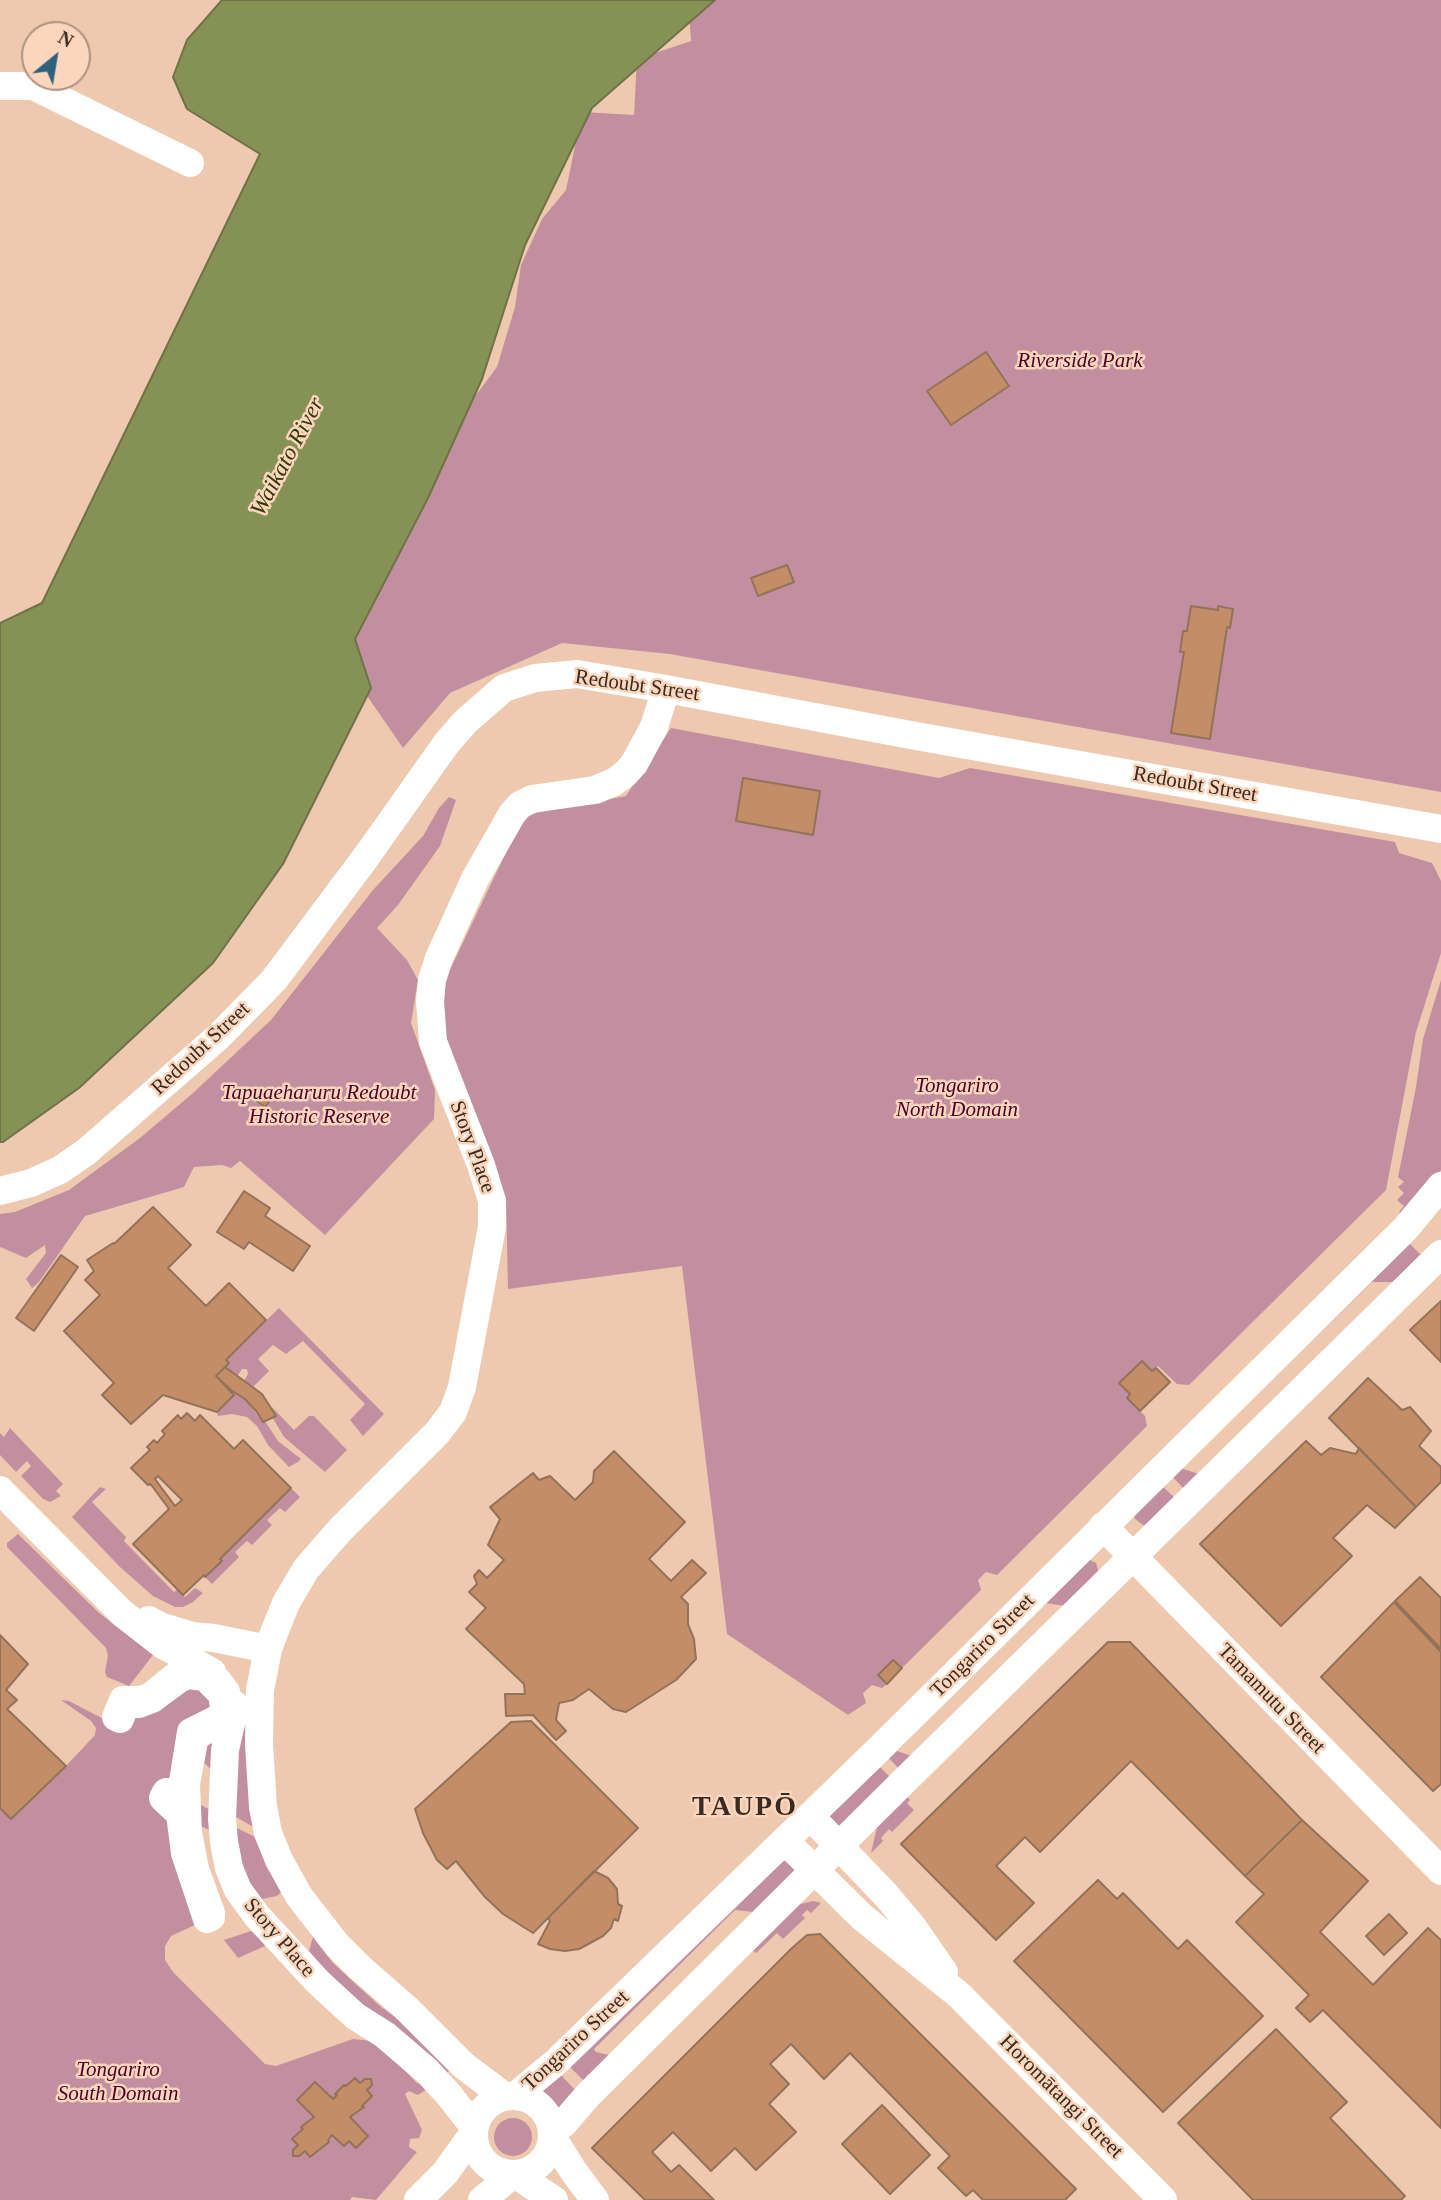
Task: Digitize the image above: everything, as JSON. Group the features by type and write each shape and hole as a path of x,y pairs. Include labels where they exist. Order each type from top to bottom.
{"street":[{"path":"0,86 33,86 190,163"},
{"name":"Redoubt Street","path":"0,1191 30,1183 60,1170 86,1152 218,1037 274,980 366,858 446,744 481,705 504,688 535,678 577,674 1441,829"},
{"name":"Story Place","path":"474,2130 442,2086 420,2064 385,2035 355,2016 318,1982 257,1916 238,1890 229,1868 224,1842 222,1819 225,1750 286,1603 306,1570 340,1530 438,1433 453,1412 463,1387 492,1227 492,1201 481,1165 433,1042 430,1001 432,980 439,958 475,879 512,814 520,805 532,799 595,790 625,774 634,764 654,727 666,689"},
{"name":"Tongariro Street","path":"510,2096 556,2062 785,1841 1405,1229 1441,1186"},
{"name":"Tongariro Street","path":"552,2135 588,2095 1441,1254"},
{"path":"0,1490 122,1613 154,1639 205,1669 250,1687"},
{"name":"Tamamutu Street","path":"1103,1526 1437,1859"},
{"path":"94,1583 130,1610 162,1627 192,1636 268,1649"},
{"path":"187,1671 208,1674 218,1681 226,1692 228,1719 195,1736 186,1784 191,1852 211,1913 210,1918 207,1919 190,1872 180,1814 163,1798 166,1792 181,1794 191,1732 225,1715 222,1694 215,1684 205,1677 188,1675 178,1679 152,1699 139,1704 126,1703 120,1719 116,1717 122,1700 150,1697 176,1676 187,1671"},
{"name":"Story Place","path":"250,1687 268,1833 299,1896 337,1945 360,1968 406,2008 463,2065 510,2096"},
{"name":"Horomātangi Street","path":"810,1816 873,1879 912,1926 959,1995"},
{"name":"Horomātangi Street","path":"785,1841 862,1917 959,1995 1163,2200"},
{"path":"418,2200 445,2173 474,2130 483,2110 510,2096 528,2099 540,2107 573,2172 596,2200"},
{"path":"474,2130 474,2143 481,2159 495,2170 514,2175 554,2200"},
{"path":"482,2200 514,2175 539,2165 548,2153 552,2135"}],"green space":[{"name":"Riverside Park","path":"688,0 1441,0 1441,792 670,654 562,643 450,693 403,748 343,661 437,447 497,367 515,307 521,265 542,219 566,190 582,112 634,115 637,59 691,41"},
{"name":"Tongariro North Domain","path":"671,728 939,778 970,768 1395,842 1399,853 1432,863 1441,881 1441,953 1416,1032 1386,1190 1189,1385 1177,1384 1158,1366 1152,1371 1141,1361 1119,1383 1130,1394 1127,1398 1145,1416 1147,1426 997,1575 986,1572 978,1580 981,1590 902,1668 893,1660 878,1674 887,1684 882,1688 872,1685 863,1693 866,1703 848,1715 727,1634 682,1266 508,1289 506,1198 443,1028 445,980 524,815 626,796"},
{"name":"Tapuaeharuru Redoubt Historic Reserve","path":"449,797 456,800 440,846 398,905 377,928 407,960 418,980 411,1023 435,1090 434,1119 325,1235 240,1161 231,1168 222,1165 194,1167 184,1187 85,1216 32,1288 26,1279 46,1253 45,1245 26,1258 0,1247 0,1214 15,1212 69,1190 140,1138 193,1093 271,1020 373,890 423,836 439,808"},
{"path":"1441,980 1441,1170 1406,1219 1399,1212 1404,1206 1397,1200 1404,1193 1398,1187 1404,1182 1398,1177 1423,1039"},
{"path":"1405,1239 1425,1259 1399,1282 1372,1282 1183,1467 1202,1475 1187,1492 1168,1472"},
{"path":"279,1308 384,1414 363,1436 350,1420 365,1404 303,1341 286,1354 273,1345 258,1359 269,1371 253,1387 244,1381 248,1374 247,1369 242,1369 237,1377 225,1367 229,1363 226,1360"},
{"path":"226,1387 245,1399 263,1422 265,1421 278,1441 301,1459 298,1462 289,1467 247,1417 232,1414 218,1416 217,1412 234,1395"},
{"path":"271,1406 294,1430 309,1416 314,1416 347,1450 325,1472 284,1437 272,1417 276,1415"},
{"path":"10,1428 63,1484 56,1491 61,1496 50,1502 43,1499 21,1476 31,1466 27,1461 16,1472 0,1455 0,1433 4,1437"},
{"path":"1158,1482 1178,1501 1147,1526 1143,1525 1135,1519 1133,1512"},
{"path":"100,1487 106,1489 92,1502 126,1537 124,1541 174,1592 178,1589 185,1597 195,1588 203,1593 193,1602 183,1607 175,1607 153,1596 120,1567 72,1517"},
{"path":"291,1488 300,1497 285,1512 280,1508 267,1520 272,1525 252,1545 247,1541 235,1552 239,1557 212,1584 205,1577"},
{"path":"18,1534 98,1612 153,1655 129,1686 107,1677 106,1648 7,1547 7,1543"},
{"path":"1088,1559 1096,1563 1099,1573 1066,1606 1045,1603 897,1751 915,1757 903,1773 883,1752"},
{"name":"Tongariro South Domain","path":"213,1677 212,1770 193,1753 185,1796 212,1811 214,1832 187,1820 210,1918 171,1936 165,1946 165,1960 173,1972 265,2064 276,2066 353,2039 373,2041 417,2083 430,2087 418,2095 409,2091 405,2094 422,2130 419,2138 410,2139 409,2147 417,2152 376,2200 352,2197 350,2200 0,2200 0,1808 12,1819 95,1735 96,1728 91,1721 61,1700 69,1701 113,1724"},
{"path":"246,1724 257,1829 236,1817 228,1799 240,1740"},
{"path":"874,1761 894,1781 841,1826 837,1825 829,1817 830,1806"},
{"path":"905,1794 910,1800 907,1803 914,1810 892,1832 889,1829 881,1838 883,1841 871,1853 877,1827"},
{"path":"235,1827 257,1838 283,1890 277,1896 262,1899 245,1877"},
{"path":"781,1858 796,1869 753,1912 735,1910 594,2049 596,2052 613,2056 587,2084 567,2064"},
{"path":"813,1901 821,1903 811,1913 807,1910 802,1915 805,1918 783,1939 777,1933 756,1953 749,1947 797,1905"},
{"path":"251,1931 265,1946 238,1958 224,1940"},
{"path":"313,1937 333,1963 360,1988 381,2007 420,2034 454,2066 446,2074 352,1998 309,1951"},
{"path":"558,2072 578,2093 556,2114 540,2091"},
{"path":"513,2118 526,2124 532,2137 526,2150 513,2156 500,2150 494,2137 500,2124"}],"water":[{"name":"Waikato River","path":"222,0 715,0 592,108 525,245 482,379 428,498 355,639 371,688 283,864 213,963 79,1088 0,1142 0,623 42,603 260,154 187,109 173,77 187,40"}],"building":[{"path":"986,352 1009,386 951,425 927,391"},
{"path":"787,565 794,582 758,596 751,578"},
{"path":"1191,606 1233,609 1230,628 1227,627 1210,739 1171,733 1184,652 1180,652 1183,631 1187,631"},
{"path":"743,778 820,791 813,835 736,821"},
{"path":"259,1091 271,1099 265,1107 254,1099"},
{"path":"244,1191 270,1208 265,1216 310,1246 293,1271 249,1242 244,1249 217,1232"},
{"path":"153,1207 191,1245 168,1268 206,1306 229,1283 266,1320 226,1360 229,1363 216,1376 234,1395 217,1412 163,1395 131,1424 102,1395 114,1383 64,1331 100,1295 85,1280 94,1271 87,1260 114,1244"},
{"path":"61,1255 78,1267 34,1331 16,1318"},
{"path":"1441,1301 1441,1362 1410,1330"},
{"path":"1142,1361 1152,1371 1156,1368 1170,1382 1140,1411 1127,1398 1130,1394 1119,1383"},
{"path":"225,1367 262,1394 276,1416 263,1422 245,1399 216,1376"},
{"path":"1368,1378 1402,1410 1410,1407 1431,1431 1419,1446 1441,1467 1441,1482 1416,1507 1329,1418"},
{"path":"187,1413 195,1421 200,1415 234,1449 243,1440 291,1488 220,1559 222,1561 183,1595 133,1544 169,1509 152,1486 131,1468 150,1450 147,1447 154,1440 157,1443 165,1434 162,1431 178,1415 181,1419","holes":["158,1476 182,1500 175,1506 155,1479"]},
{"path":"1306,1441 1321,1455 1330,1448 1356,1454 1359,1448 1416,1507 1395,1528 1367,1505 1333,1538 1352,1556 1281,1626 1200,1544"},
{"path":"614,1451 685,1522 649,1559 671,1581 692,1560 706,1573 681,1597 688,1604 688,1624 694,1639 696,1659 676,1680 626,1712 613,1709 589,1689 573,1700 559,1703 556,1720 566,1731 556,1740 533,1715 506,1716 505,1694 525,1694 524,1684 466,1629 486,1608 469,1592 477,1584 474,1576 479,1570 487,1578 504,1560 488,1545 500,1519 490,1507 533,1473 539,1480 550,1476 575,1500 593,1482 594,1471"},
{"path":"1420,1577 1441,1598 1441,1649 1395,1601"},
{"path":"1394,1602 1441,1652 1441,1784 1433,1791 1321,1677"},
{"path":"0,1635 28,1664 6,1690 17,1700 7,1709 66,1766 11,1819 0,1808"},
{"path":"1108,1642 1130,1642 1302,1820 1245,1876 1131,1761 1040,1852 1025,1837 996,1866 1034,1903 996,1940 901,1844"},
{"path":"893,1660 902,1668 887,1684 878,1675"},
{"path":"531,1721 638,1828 533,1933 503,1914 485,1897 456,1861 447,1869 437,1860 423,1833 415,1809 511,1722"},
{"path":"1302,1820 1368,1881 1320,1932 1373,1985 1428,1928 1441,1940 1441,2128 1323,2010 1310,2022 1296,2008 1309,1995 1236,1922 1264,1894 1245,1876"},
{"path":"594,1871 608,1878 617,1889 618,1904 622,1906 618,1921 614,1919 611,1928 603,1936 579,1949 565,1951 538,1944 550,1921 548,1918"},
{"path":"1098,1880 1117,1899 1123,1893 1178,1949 1187,1940 1263,2016 1163,2112 1014,1961"},
{"path":"1389,1914 1407,1933 1384,1955 1366,1936"},
{"path":"820,1934 1076,2189 1065,2200 983,2200 973,2190 966,2196 938,2168 950,2156 850,2053 824,2079 791,2044 770,2064 789,2084 769,2104 796,2132 756,2170 735,2148 711,2171 673,2132 652,2152 671,2172 679,2165 714,2200 645,2200 592,2148 792,1948 807,1935"},
{"path":"1276,2029 1347,2102 1330,2118 1405,2196 1401,2200 1253,2200 1178,2123"},
{"path":"355,2078 360,2083 371,2079 372,2085 367,2090 372,2096 362,2106 364,2107 350,2117 368,2136 356,2148 349,2141 344,2146 332,2135 329,2142 310,2157 305,2151 299,2156 293,2156 293,2150 298,2145 292,2139 303,2129 301,2127 314,2117 297,2100 315,2082 333,2099 344,2085"},
{"path":"882,2105 930,2155 890,2194 842,2144"}],"district":[{"name":"TAUPŌ","path":"745,1808"}]}
